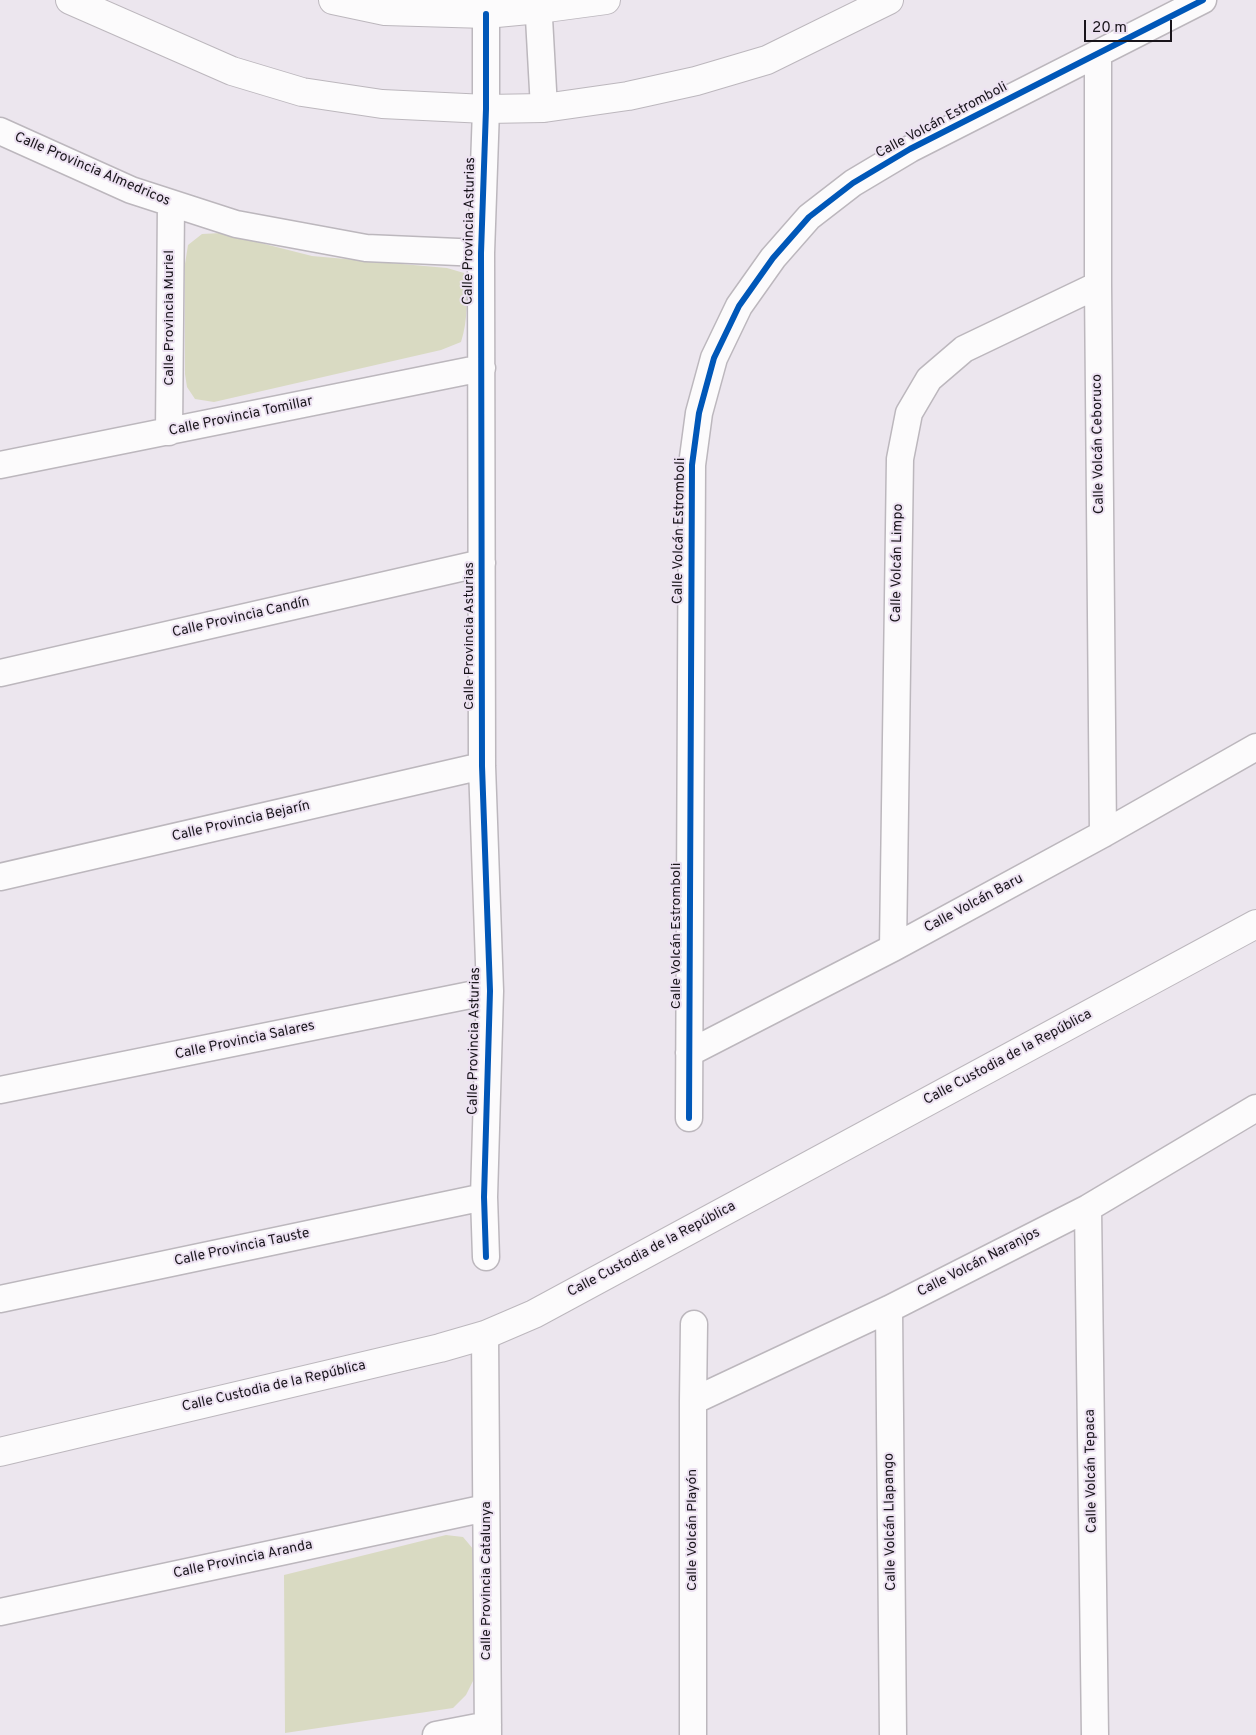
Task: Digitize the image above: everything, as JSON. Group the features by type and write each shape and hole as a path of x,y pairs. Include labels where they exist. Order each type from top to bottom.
{"main road":[{"path":"70,0 232,71 302,92 382,104 486,109 544,108 628,96 696,80 767,60 889,0"},
{"path":"333,0 385,11 486,14 538,5 606,0"},
{"name":"Calle Custodia de la República","path":"0,1452 440,1348 485,1335 534,1314 1256,924"}],"street":[{"name":"Calle Volcán Estromboli","path":"689,1118 692,465 699,413 714,358 738,306 773,258 809,217 854,183 910,149 1203,0"},
{"path":"538,5 544,108"},
{"name":"Calle Provincia Asturias","path":"486,14 486,109 480,253 482,368 482,766 490,991 484,1197 486,1258"},
{"name":"Calle Volcán Ceboruco","path":"1098,54 1103,834"},
{"name":"Calle Provincia Almedricos","path":"0,131 131,190 236,224 366,248 480,253"},
{"name":"Calle Provincia Muriel","path":"170,432 171,204"},
{"name":"Calle Volcán Limpo","path":"892,948 900,459 909,414 929,379 964,349 1098,285"},
{"name":"Calle Provincia Tomillar","path":"0,465 482,368"},
{"name":"Calle Provincia Candín","path":"0,673 482,563"},
{"name":"Calle Volcán Baru","path":"689,1053 892,948 1103,834 1256,747"},
{"name":"Calle Provincia Bejarín","path":"0,877 482,766"},
{"name":"Calle Provincia Salares","path":"0,1090 490,991"},
{"name":"Calle Volcán Naranjos","path":"693,1401 889,1309 1088,1208 1256,1108"},
{"name":"Calle Provincia Tauste","path":"0,1299 484,1197"},
{"name":"Calle Volcán Tepaca","path":"1088,1208 1096,1735"},
{"name":"Calle Volcán Llapango","path":"889,1309 893,1735"},
{"name":"Calle Volcán Playón","path":"693,1735 694,1324"},
{"name":"Calle Provincia Catalunya","path":"485,1335 488,1730"},
{"name":"Calle Provincia Aranda","path":"0,1612 486,1508"},
{"path":"436,1735 488,1730"}],"green space":[{"path":"221,233 312,256 447,268 464,273 467,308 461,342 441,350 214,402 195,399 187,387 185,374 185,264 188,245 202,234"},
{"path":"446,1535 463,1537 474,1550 474,1679 466,1695 453,1708 285,1733 284,1575"}],"cycle path":[{"path":"689,1118 692,465 699,413 714,358 739,306 773,258 809,217 853,183 910,149 1203,0"},
{"path":"486,14 486,109 481,253 482,766 490,991 484,1197 486,1257"}]}
